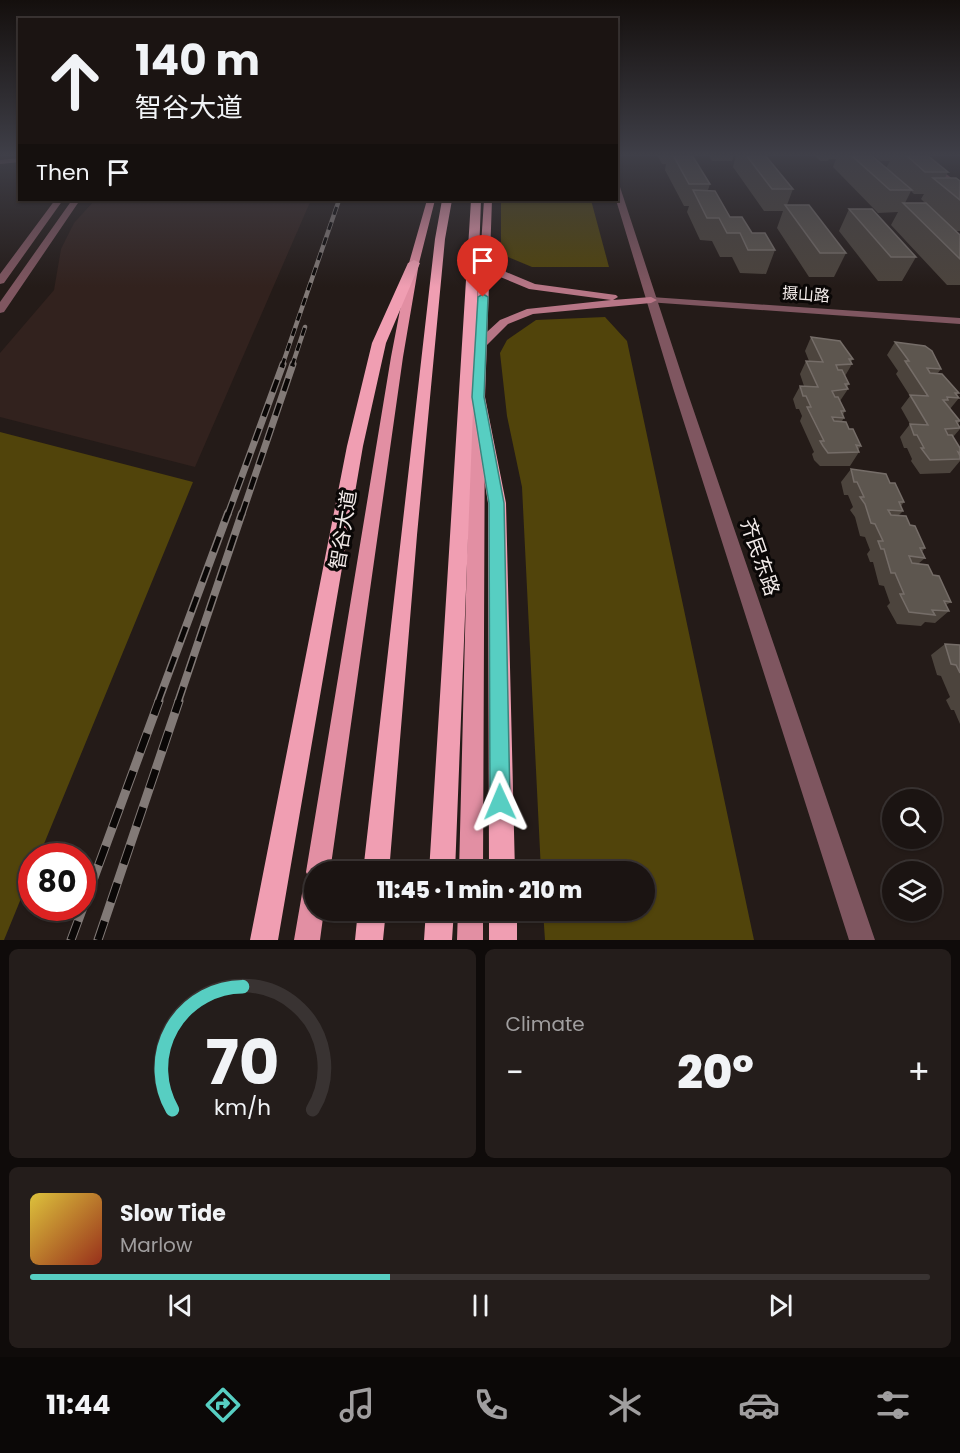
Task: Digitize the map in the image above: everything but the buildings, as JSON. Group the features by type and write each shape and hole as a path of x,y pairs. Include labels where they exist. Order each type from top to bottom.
{"highway":[{"path":"377,861 409,523 447,201"},
{"path":"443,861 476,201"},
{"path":"264,940 355,446 379,343 414,263"},
{"path":"478,397 497,503 497,687 502,861"},
{"path":"369,940 371,921"},
{"path":"438,940 439,921"},
{"path":"502,921 503,940"}],"main road":[{"name":"智谷大道","path":"320,861 397,357 414,263 431,201"},
{"path":"471,861 478,397 488,201"},
{"path":"487,249 502,274 533,287 559,292 651,300"},
{"path":"480,345 504,322 531,311 651,300"},
{"path":"307,940 310,921"},
{"path":"470,940 471,921"}],"street":[{"name":"齐民东路","path":"620,199 635,237 651,300 862,940"},
{"path":"0,281 58,201"},
{"path":"0,310 75,201"},
{"name":"摄山路","path":"651,300 960,321"}],"shaded area":[{"path":"94,201 311,201 195,467 0,417 0,353 54,290 61,249 74,223"},
{"path":"501,201 591,201 609,267 532,267 501,254"},
{"path":"605,317 627,341 754,940 545,940 544,921 655,921 655,861 541,861 522,487 507,416 500,353 507,340 536,320"},
{"path":"0,432 193,482 44,843 18,843 18,906 4,940 0,940"}],"railway":[{"path":"282,366 339,201"},
{"path":"292,366 305,327"},
{"path":"228,514 283,364"},
{"path":"242,514 293,364"},
{"path":"158,702 228,513"},
{"path":"178,702 242,513"},
{"path":"71,940 159,701"},
{"path":"98,940 179,701"}],"route":[{"path":"483,297 478,397 497,503 497,687 500,802"}]}
